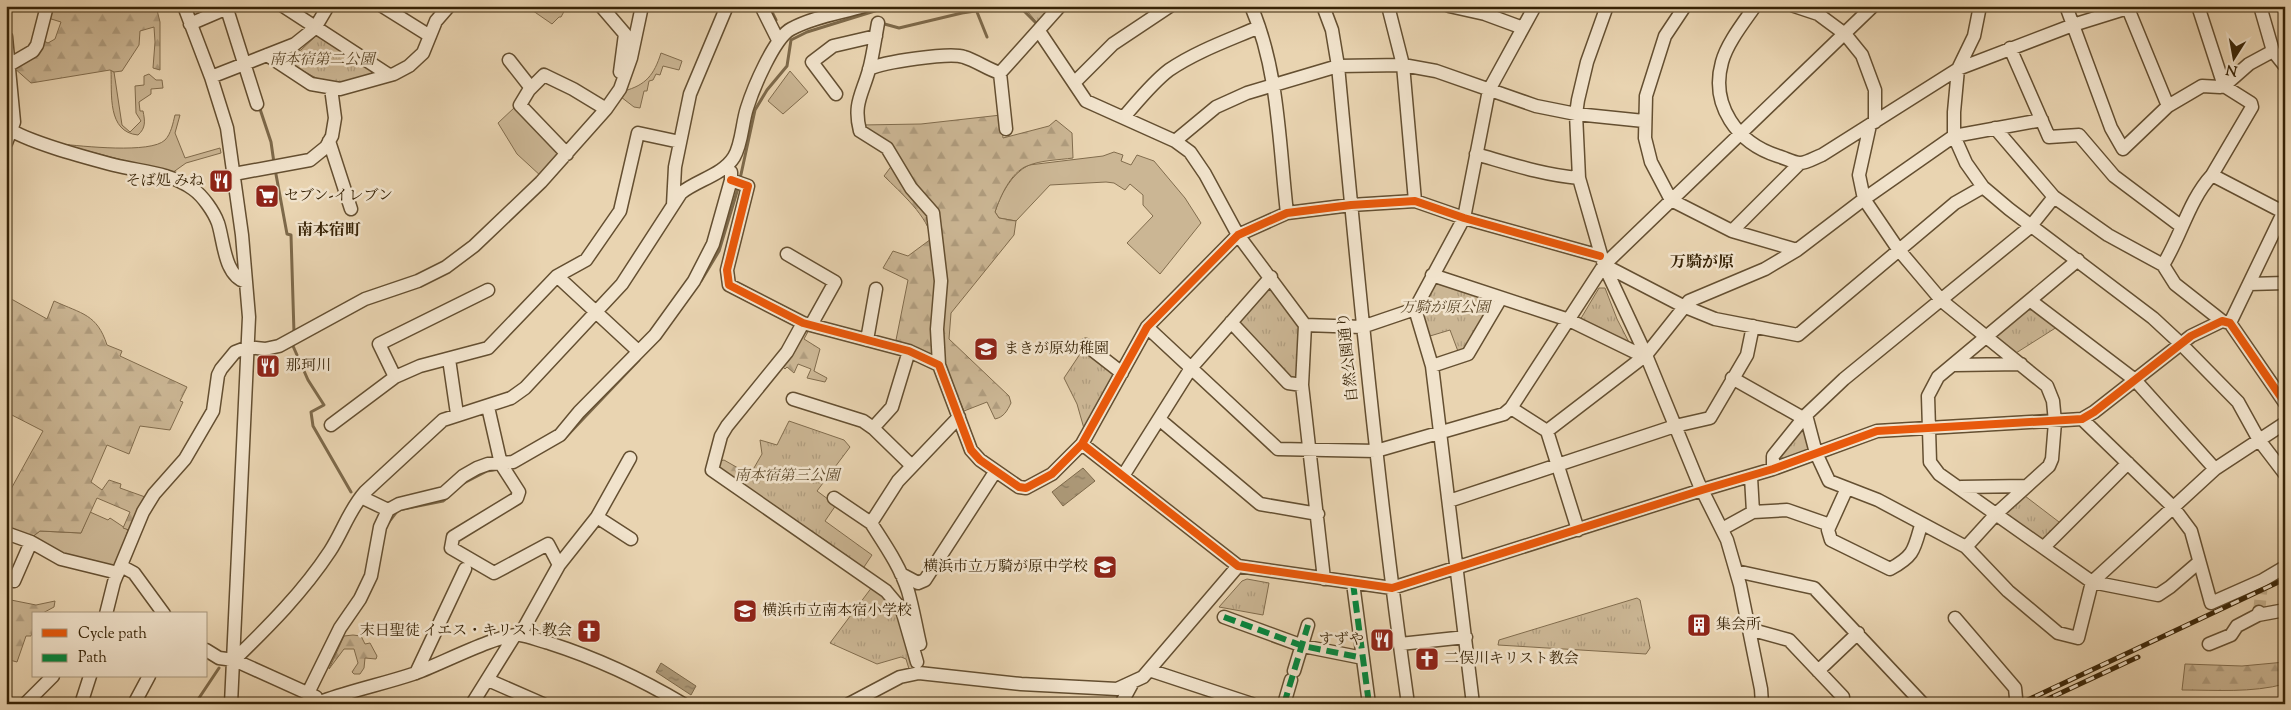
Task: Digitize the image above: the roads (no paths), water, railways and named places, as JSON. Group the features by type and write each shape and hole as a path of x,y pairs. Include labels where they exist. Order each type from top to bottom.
{"street":[{"path":"9,65 33,51 37,45 47,6"},
{"path":"184,6 211,77 227,128 246,282 248,347 231,704"},
{"path":"282,6 389,74"},
{"path":"211,77 295,44 316,28 328,6"},
{"path":"382,6 430,36"},
{"path":"267,55 311,84 340,89 410,66 423,53 436,21 449,6"},
{"path":"601,6 625,34 620,89"},
{"path":"107,612 120,569 143,512 154,494 185,459 213,411 218,375 235,352 248,347 265,349 279,346 365,299 418,281 446,267 474,246 567,154 606,110 620,89 631,58 642,6"},
{"path":"673,205 675,167 690,94 727,6"},
{"path":"761,6 778,40"},
{"path":"234,660 304,588 331,549 355,503 361,497 443,420 457,414 488,407 511,398 526,388 597,313 622,284 681,194 690,185 720,170 730,161 737,148 748,104 778,40 789,30 801,25 864,6"},
{"path":"1006,128 1000,72 1060,6"},
{"path":"1074,83 1113,44 1170,6"},
{"path":"1251,6 1267,51 1273,85 1287,213"},
{"name":"自然公園通り","path":"1324,6 1332,30 1338,66 1362,327 1392,588 1408,704"},
{"path":"1388,6 1404,65 1415,201"},
{"path":"1449,6 1485,14 1523,28"},
{"path":"1473,704 1432,366 1415,309 1464,218 1489,90 1535,6"},
{"path":"1607,6 1582,81 1576,114 1578,178 1602,261 1702,490 1722,529 1736,571 1761,689 1762,704"},
{"path":"1685,6 1665,36 1657,56 1646,96 1644,121 1651,162 1671,200 1732,231 1797,250"},
{"path":"1756,6 1741,26 1722,61 1718,89 1723,110 1740,134 1763,151 1800,163"},
{"path":"1794,6 1818,14 1845,34 1862,55 1871,75 1875,90 1873,124 1858,175 1864,199 1898,249 1942,301 2047,386 2053,401 2052,459 2049,466 1996,514 1966,547"},
{"path":"1147,327 1278,449 1376,451 1504,414 1511,408 1569,320 1602,261 1671,200 1872,6"},
{"path":"1980,6 1974,36 1958,69 1954,136 1966,163 1983,187 2030,227 2078,260 2153,318 2181,344 2238,402 2274,463 2285,474"},
{"path":"2066,6 2112,128 2123,149 2168,106 2202,86 2220,88 2249,64 2281,60 2260,6"},
{"path":"2163,265 2176,244 2202,185 2212,175 2252,107 2251,103 2224,86 2198,6"},
{"path":"190,24 228,7 257,104"},
{"path":"1732,231 1800,163 1822,155 1958,69 2073,25 2129,7 2168,106"},
{"path":"1124,117 1147,90 1169,71 1196,54 1259,27"},
{"path":"836,94 812,62 833,46 877,30 869,68 858,99 857,119 860,131 887,148 911,188 933,213 941,281 937,329 938,365 971,450 995,472 1019,487 1026,488 1052,474 1082,444 1147,327 1238,235 1287,213 1351,205 1415,201 1602,261 1683,306 1715,319 1798,335 1955,203 1983,187"},
{"path":"1039,30 1086,101 1175,141 1190,152 1205,174 1238,235 1305,325 1302,384 1324,580"},
{"path":"6,37 14,122 9,129 6,143"},
{"path":"2010,48 2049,137 2079,135 2114,176 2182,227"},
{"path":"869,68 880,63 951,55 963,56 1000,72"},
{"path":"509,60 531,88"},
{"path":"1175,141 1216,107 1273,85 1338,66 1404,65 1436,71 1536,106 1576,114 1644,121"},
{"path":"567,154 520,106 531,88 544,75 573,89 606,110"},
{"path":"234,174 310,160 326,147 335,118 331,88"},
{"path":"1547,431 1644,355 1689,300 1765,269 1797,250 1864,199 1954,136 2042,120"},
{"path":"1996,128 2054,197 2108,235 2163,265 2175,284 2226,322 2285,403"},
{"path":"9,129 113,164 165,175 195,190 218,222 226,257 233,272 240,280 246,282"},
{"path":"330,425 395,377 420,366 488,348 557,276 586,260 620,211 638,133 680,142"},
{"path":"329,141 351,209"},
{"path":"1476,154 1530,171 1552,176 1578,178"},
{"path":"317,698 336,636 360,600 371,576 380,527 388,510 399,504 444,493 463,476 477,468 504,469 560,435 579,412 655,335 694,281 713,244 737,182 730,161"},
{"path":"1082,444 1238,566 1324,580 1392,588 1458,569 1702,490 1773,470 1877,431 2082,419 2204,328 2226,322 2249,284 2284,211 2212,175"},
{"path":"737,182 748,186 727,270 730,285 807,324 909,351 938,365"},
{"path":"1773,470 1773,456 1804,416 1844,379 1942,301 2030,227 2054,197"},
{"path":"787,254 835,282 787,352 727,426 721,436 712,470 886,591 902,610 918,668"},
{"path":"2078,260 1988,338 1938,377 1931,386 1928,396 1930,462 1939,474 1961,487 2092,582 2158,595 2199,562"},
{"path":"1432,275 1569,320 1644,355"},
{"path":"557,276 638,352"},
{"path":"1123,476 1191,368 1271,277"},
{"path":"2249,284 2285,283"},
{"path":"866,340 876,289"},
{"path":"395,377 379,344 488,290"},
{"path":"1432,366 1468,354 1501,298"},
{"path":"2031,301 2135,380 2215,469"},
{"path":"1305,325 1362,327 1415,309"},
{"path":"1230,322 1288,383 1302,384"},
{"path":"1449,501 1675,426 1710,418 1746,355 1754,326"},
{"path":"1086,345 1122,372"},
{"path":"873,428 892,407 905,371 909,351"},
{"path":"449,359 457,414"},
{"path":"1954,364 2022,364"},
{"path":"1732,378 1804,416 1816,453 1829,481 1878,500 1921,525 1966,547 2008,591 2058,633 2078,638 2092,582 2215,469 2285,424"},
{"path":"793,399 863,422 873,428 912,466"},
{"path":"488,407 504,469 519,492 517,498 453,537 451,548 494,573 548,544 559,565"},
{"path":"1511,408 1547,431 1578,530"},
{"path":"871,523 898,481 959,417"},
{"path":"1158,419 1260,504 1318,514"},
{"path":"2082,419 2173,507 2191,531 2211,603 2263,582 2285,567"},
{"path":"477,702 488,680 518,635 559,565 597,517 630,458"},
{"path":"2044,547 2128,463"},
{"path":"901,574 918,583 925,580 995,472"},
{"path":"1751,477 1753,512"},
{"path":"1961,487 2026,486"},
{"path":"1847,488 1828,530 1831,540 1890,569 1907,560 1913,553 1921,525"},
{"path":"361,497 388,510"},
{"path":"834,498 871,523 890,552 901,574 908,591 920,644 918,668"},
{"path":"1722,529 1753,512 1787,510 1830,525"},
{"path":"597,517 631,539"},
{"path":"6,533 31,542 61,559 134,573 163,612"},
{"path":"6,579 14,581 31,542"},
{"path":"849,704 918,668 1021,684 1117,688 1142,677 1149,670 1238,566"},
{"path":"416,673 465,569"},
{"path":"1736,571 1814,588 1923,704"},
{"path":"1354,584 1369,704"},
{"path":"2209,644 2231,636 2237,626 2259,614 2285,610"},
{"path":"1224,617 1303,646 1363,658"},
{"path":"1955,618 2015,688 2016,698"},
{"path":"1284,704 1308,625"},
{"path":"1749,629 1789,640 1843,697 1842,704"},
{"path":"1818,671 1858,633"},
{"path":"208,651 219,658 234,660 317,698 378,686 416,673 499,639 518,635 582,653 623,673 634,676 683,704"},
{"path":"1400,644 1466,637"},
{"path":"1149,670 1252,704"},
{"path":"25,704 51,678"},
{"path":"81,704 89,678"},
{"path":"134,704 148,678"},
{"path":"488,680 543,704"},
{"path":"1121,704 1133,682"}],"water":[{"path":"1083,468 1095,481 1063,506 1052,492"},
{"path":"661,663 696,686 691,695 656,672"}],"waterway":[{"path":"769,6 776,20"},
{"path":"740,179 755,110 767,90 787,66 791,40 807,32 878,10 878,6"},
{"path":"881,23 899,28 962,13 1008,6"},
{"path":"1019,6 1038,25"},
{"path":"977,12 987,37"},
{"path":"259,106 271,142 274,163"},
{"path":"275,169 287,234 291,235 294,333"},
{"path":"701,281 719,251 739,185"},
{"path":"293,342 308,380 324,405 311,412 313,426 351,492"},
{"path":"564,439 639,360"},
{"path":"462,484 487,471 500,469"},
{"path":"388,523 398,510 443,501 448,497"},
{"path":"195,704 219,668"}],"tunnel":[{"path":"2259,612 2262,584"}],"railway":[{"path":"2019,704 2285,579"},
{"path":"2037,704 2138,657"}],"place":[{"name":"そば処 みね","path":"221,181"},
{"name":"セブン-イレブン","path":"267,196"},
{"name":"まきが原幼稚園","path":"986,349"},
{"name":"那珂川","path":"268,366"},
{"name":"横浜市立万騎が原中学校","path":"1105,567"},
{"name":"横浜市立南本宿小学校","path":"745,611"},
{"name":"集会所","path":"1699,625"},
{"name":"末日聖徒 イエス・キリスト教会","path":"589,631"},
{"name":"すずや","path":"1382,640"},
{"name":"二俣川キリスト教会","path":"1427,659"}],"district":[{"name":"南本宿町","path":"329,231"},
{"name":"万騎が原","path":"1702,263"}],"park label":[{"name":"南本宿第二公園","path":"322,60"},
{"name":"万騎が原公園","path":"1445,308"},
{"name":"南本宿第三公園","path":"787,476"}]}
